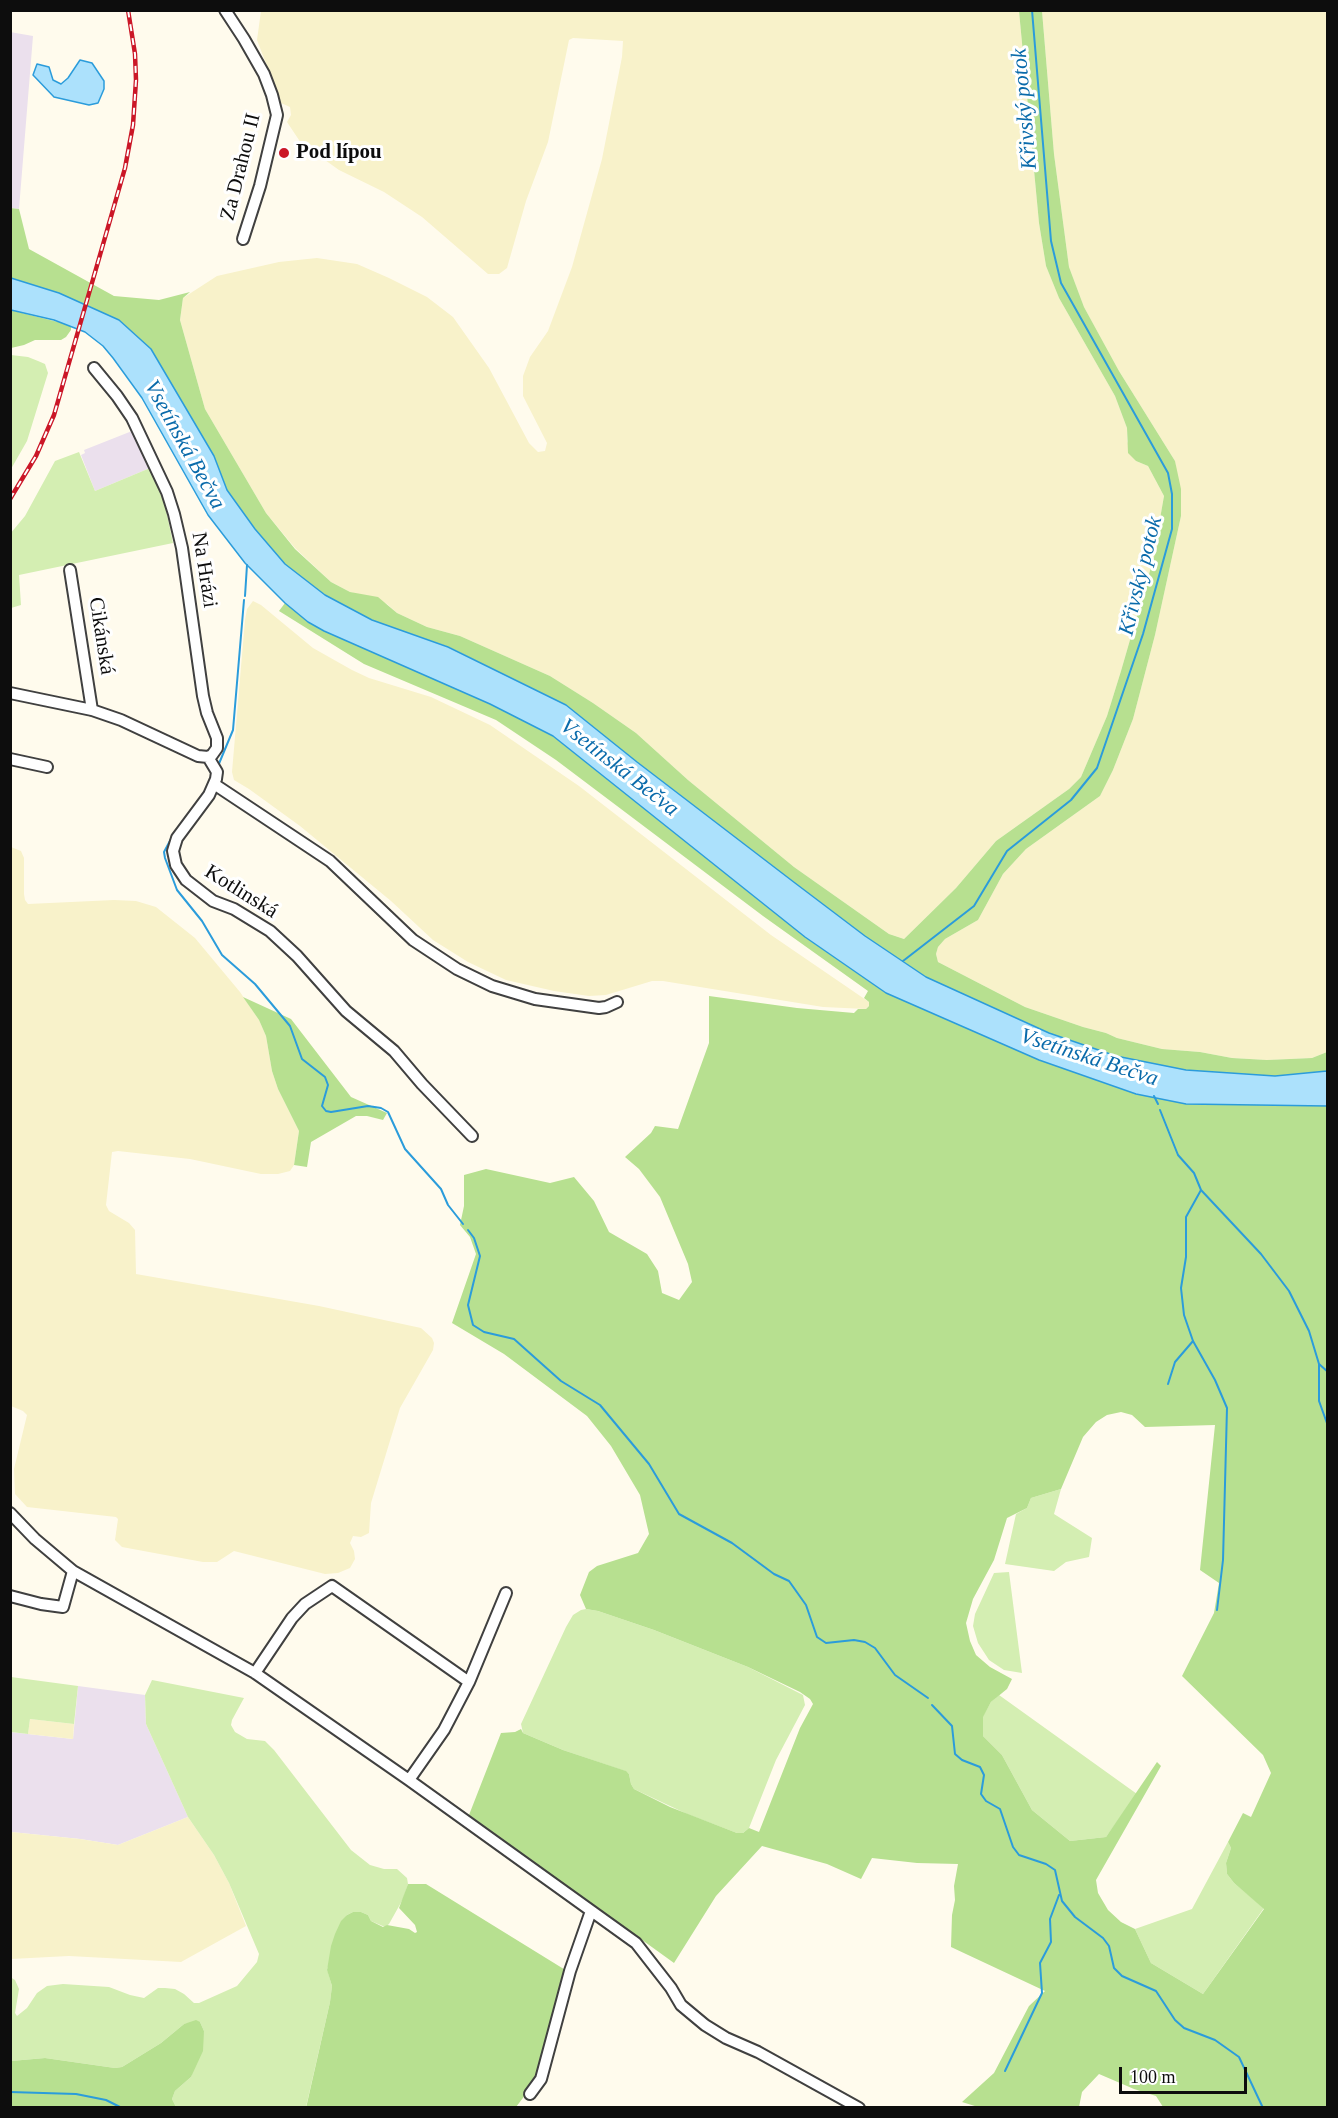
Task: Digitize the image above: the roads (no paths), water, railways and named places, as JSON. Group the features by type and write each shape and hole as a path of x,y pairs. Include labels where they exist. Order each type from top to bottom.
{"street":[{"name":"Za Drahou II","path":"225,10 264,74 277,115 260,186 243,239"},
{"name":"Na Hrázi","path":"94,368 132,418 167,492 174,514 182,548 203,696 217,738 217,748 212,755 213,765"},
{"name":"Cikánská","path":"70,570 92,710"},
{"path":"10,693 92,710 121,720 213,765"},
{"path":"10,759 47,767"},
{"name":"Kotlinská","path":"213,765 214,784 177,838 173,851 176,865 186,880 213,901 234,909 270,931 297,956 346,1011 394,1051 472,1136"},
{"path":"214,784 330,861 394,924 431,954 474,978 492,986 556,1003 599,1008 617,1002"},
{"path":"10,1513 35,1539 73,1571 255,1673 409,1780 636,1944 671,1988 681,2005 705,2025 859,2108"},
{"path":"10,1596 63,1607 73,1571"},
{"path":"255,1673 292,1618 305,1604 332,1586 469,1682"},
{"path":"409,1780 444,1730 469,1682 506,1593"},
{"path":"530,2094 541,2079 570,1971 591,1911"}],"water":[{"path":"80,60 92,63 104,81 104,89 98,103 89,105 54,97 33,75 37,64 49,67 53,80 61,84"},
{"name":"Vsetínská Bečva","path":"11,278 59,293 119,320 151,349 214,456 227,490 255,529 285,564 325,595 372,620 448,647 566,705 865,936 926,977 1049,1033 1116,1056 1186,1070 1275,1076 1327,1071 1327,1106 1186,1104 1136,1094 1039,1060 886,993 805,937 553,736 490,704 308,622 285,603 245,563 208,515 142,398 103,346 85,332 54,320 11,310"}],"waterway":[{"name":"Křivský potok","path":"903,961 974,906 1007,851 1071,800 1097,768 1143,634 1172,529 1172,494 1168,473 1061,283 1051,241 1032,10"},
{"path":"245,596 247,565"},
{"path":"218,766 233,730 244,600"},
{"path":"172,837 164,852 177,890 202,921 222,955 255,984 290,1026 302,1059 325,1077 328,1085 322,1106 326,1111 331,1112 368,1106 381,1108 388,1112 405,1149 441,1189 448,1205 463,1224"},
{"name":"Vsetínská Bečva","path":"1154,1096 1158,1104"},
{"path":"1160,1110 1178,1155 1194,1173 1201,1190 1261,1254 1289,1291 1309,1331 1319,1364 1328,1372"},
{"path":"1201,1190 1186,1217 1186,1257 1181,1288 1184,1315 1193,1341 1215,1380 1227,1408 1223,1560 1217,1610"},
{"path":"468,1230 474,1238 480,1256 468,1305 473,1325 484,1332 514,1339 561,1381 600,1405 649,1464 679,1514 732,1543 774,1574 789,1581 806,1605 817,1637 826,1643 854,1640 865,1642 875,1648 895,1675 928,1698"},
{"path":"1168,1384 1175,1362 1193,1341"},
{"path":"1319,1364 1319,1401 1328,1426"},
{"path":"932,1705 952,1726 955,1754 962,1760 980,1767 984,1775 981,1794 986,1801 1000,1809 1013,1847 1019,1855 1046,1864 1055,1870 1062,1901 1075,1917 1103,1938 1109,1946 1114,1968 1122,1976 1156,1991 1175,2020 1184,2028 1215,2040 1239,2057 1263,2108"},
{"path":"1005,2071 1042,1993 1040,1963 1051,1942 1050,1919 1059,1895"},
{"path":"10,2092 76,2094 106,2100 122,2108"}],"railway":[{"path":"10,499 36,456 54,415 125,168 133,125 136,80 135,54 128,10"}],"place":[{"name":"Pod lípou","path":"284,153"}]}
